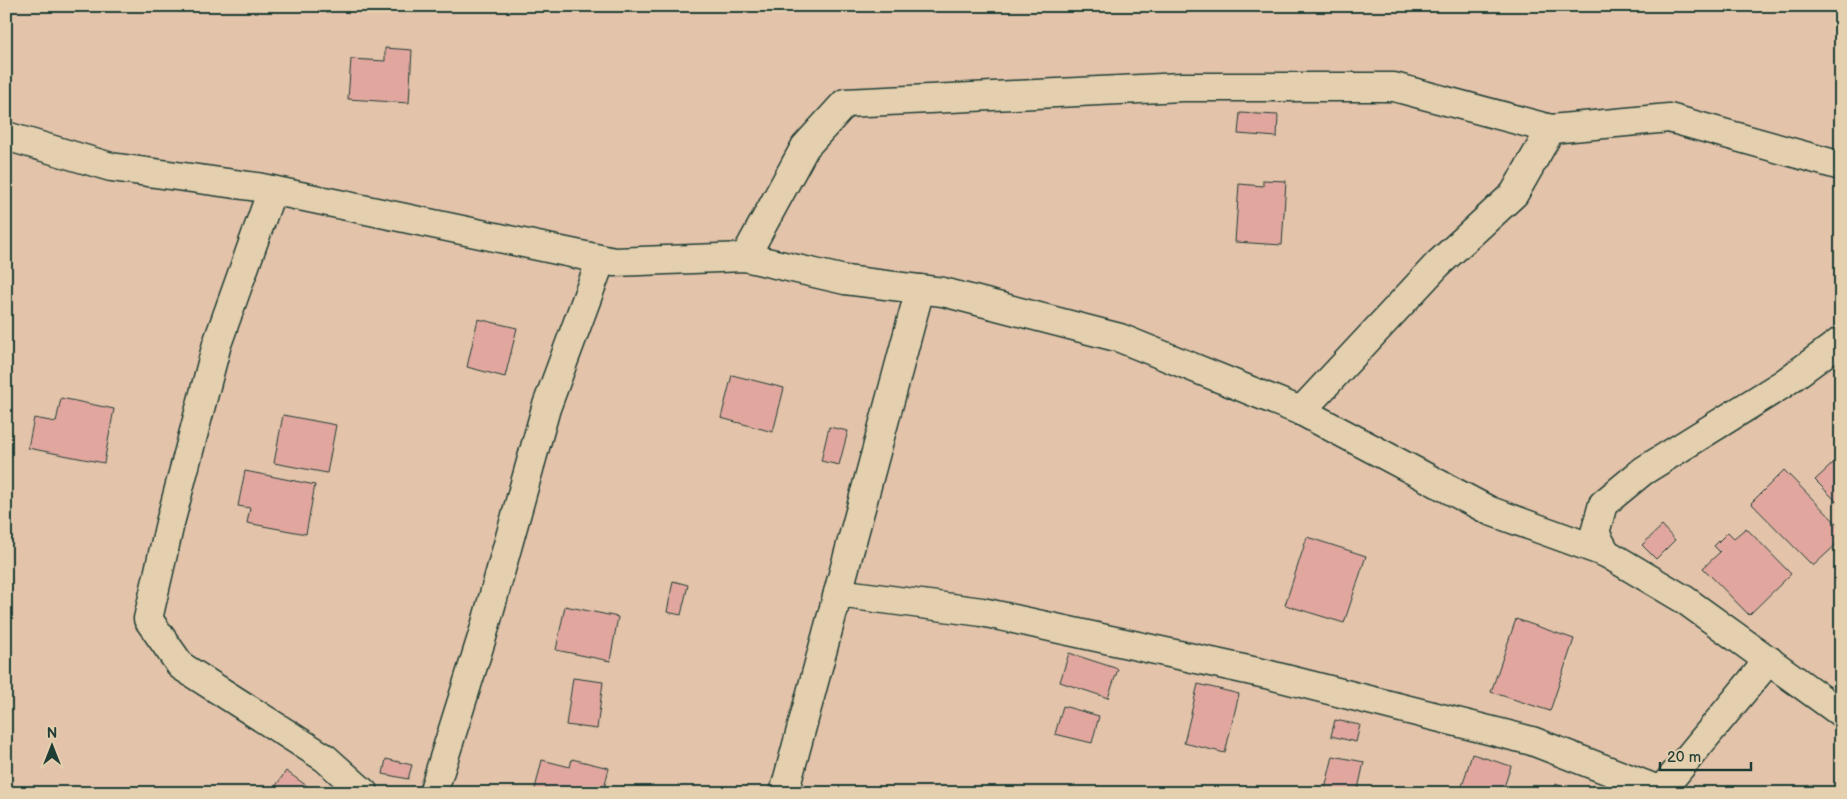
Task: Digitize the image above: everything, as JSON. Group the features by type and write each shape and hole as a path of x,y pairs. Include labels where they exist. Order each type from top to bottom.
{"street":[{"path":"745,257 805,147 845,103 1182,87 1394,87 1551,129 1669,118 1841,166"},
{"path":"1301,412 1438,264 1514,194 1551,129"},
{"path":"6,136 111,167 272,190 601,260 614,262 745,257 845,280 943,292 1120,338 1301,412 1490,511 1606,553 1685,600 1841,713"},
{"path":"272,190 216,344 170,523 148,619 181,666 324,758 364,793"},
{"path":"433,793 483,634 546,408 601,260"},
{"path":"784,793 920,289"},
{"path":"1606,553 1595,533 1603,504 1643,471 1783,384 1841,342"},
{"path":"838,593 982,612 1266,674 1532,741 1660,792 1768,660"}],"building":[{"path":"385,48 412,50 409,103 348,99 351,59 385,61"},
{"path":"1240,113 1278,115 1277,137 1238,134"},
{"path":"1263,180 1286,181 1282,245 1235,242 1239,184 1263,186"},
{"path":"478,319 517,328 505,377 467,367"},
{"path":"732,375 784,388 773,432 721,418"},
{"path":"61,398 114,409 104,463 28,448 34,418 56,422"},
{"path":"283,415 336,425 327,473 274,463"},
{"path":"829,427 848,431 839,465 821,461"},
{"path":"1841,456 1841,506 1815,480"},
{"path":"1784,470 1841,528 1841,540 1813,566 1751,503"},
{"path":"245,471 315,485 306,534 247,523 250,508 238,506"},
{"path":"1662,526 1675,540 1656,559 1642,545"},
{"path":"1746,528 1791,574 1749,615 1703,568 1720,552 1714,546 1728,532 1734,538"},
{"path":"1307,537 1366,556 1344,623 1285,605"},
{"path":"673,581 688,585 681,615 667,612"},
{"path":"565,606 618,617 610,661 556,650"},
{"path":"1516,619 1574,639 1550,711 1491,692"},
{"path":"1069,653 1118,669 1108,698 1060,682"},
{"path":"573,678 603,682 597,729 566,725"},
{"path":"1198,684 1239,694 1225,753 1184,743"},
{"path":"1063,706 1099,716 1092,743 1055,734"},
{"path":"1335,720 1360,725 1356,742 1331,736"},
{"path":"1472,754 1511,766 1502,793 1460,793"},
{"path":"1333,756 1364,762 1358,789 1374,793 1324,793"},
{"path":"386,759 412,765 408,779 383,774"},
{"path":"572,759 609,768 603,793 534,793 542,760 570,767"},
{"path":"286,771 317,793 271,793"},
{"path":"1556,784 1575,793 1552,793"}]}
